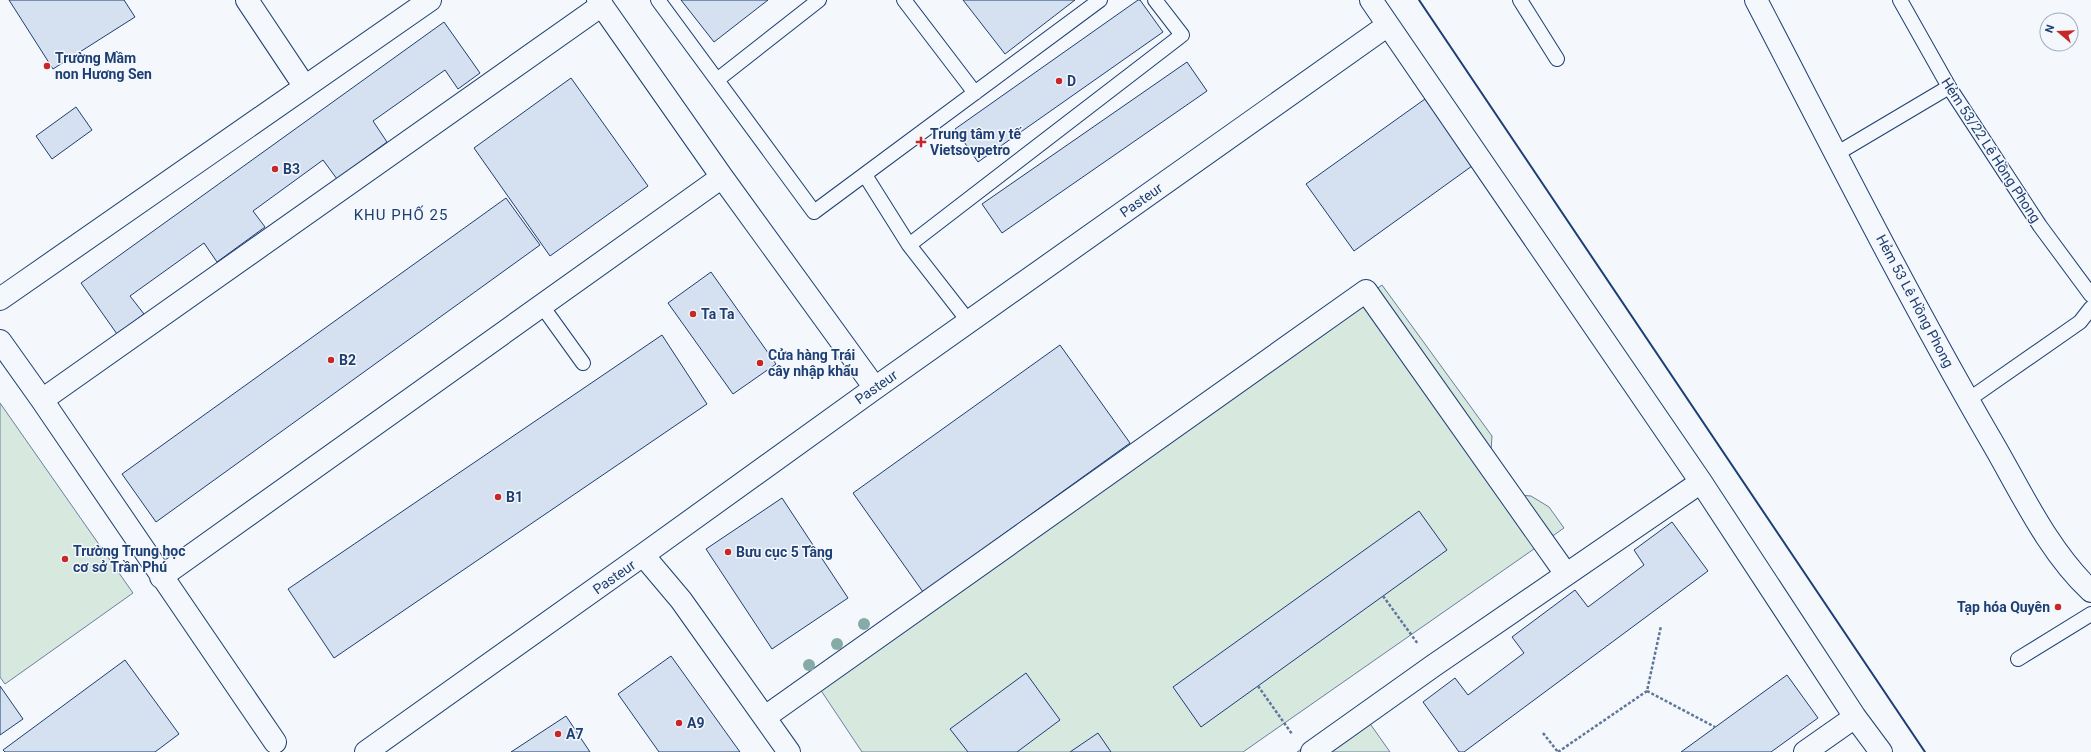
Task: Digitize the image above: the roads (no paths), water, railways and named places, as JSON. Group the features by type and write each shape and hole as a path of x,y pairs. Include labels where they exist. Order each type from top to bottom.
{"street":[{"path":"248,0 305,87"},
{"path":"0,299 430,0"},
{"path":"1371,0 1701,482 1855,717 1881,752"},
{"name":"Hẻm 53 Lê Hồng Phong","path":"1756,0 1836,154 1968,400 2059,557 2091,591"},
{"path":"42,400 600,3 722,177 875,388"},
{"name":"Pasteur","path":"366,752 643,556 875,388 1388,25"},
{"path":"161,577 722,177"},
{"path":"765,717 1366,291 1566,574"},
{"path":"0,341 42,400 161,577 275,742"},
{"path":"1304,746 1433,666 1701,482"},
{"path":"643,556 681,600 789,752"},
{"path":"1805,752 1855,717"}],"lane":[{"path":"658,0 814,212 1100,0"},
{"path":"717,80 819,0"},
{"path":"904,0 975,93"},
{"path":"909,245 1182,35 1155,0"},
{"path":"1520,0 1557,59"},
{"name":"Hẻm 53/22 Lê Hồng Phong","path":"1900,0 1949,87 2040,226 2091,295"},
{"path":"1836,154 1949,87"},
{"path":"865,175 909,245 969,322"},
{"path":"542,306 583,363"},
{"path":"1968,400 2080,322 2091,308"},
{"path":"2018,659 2091,614"}],"place":[{"name":"Trường Mầm non Hương Sen","path":"47,66"},
{"name":"D","path":"1059,81"},
{"name":"Trung tâm y tế Vietsovpetro","path":"921,142"},
{"name":"B3","path":"275,169"},
{"name":"Ta Ta","path":"693,314"},
{"name":"B2","path":"331,360"},
{"name":"Cửa hàng Trái cây nhập khẩu","path":"760,363"},
{"name":"B1","path":"498,497"},
{"name":"Bưu cục 5 Tầng","path":"728,552"},
{"name":"Trường Trung học cơ sở Trần Phú","path":"65,559"},
{"name":"Tạp hóa Quyên","path":"2058,607"},
{"name":"A9","path":"679,723"},
{"name":"A7","path":"558,734"}],"district":[{"name":"KHU PHỐ 25","path":"401,215"}]}
